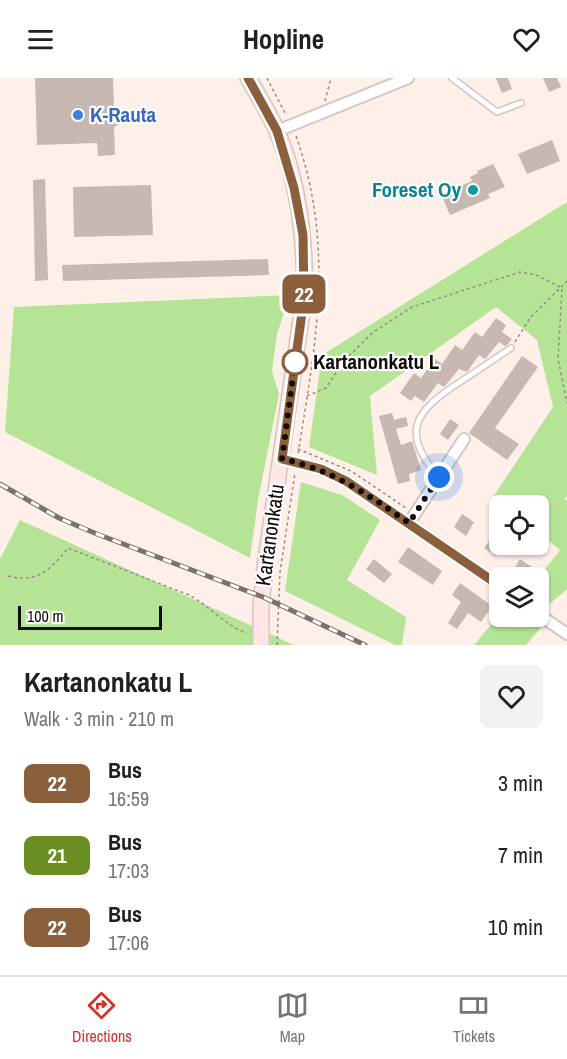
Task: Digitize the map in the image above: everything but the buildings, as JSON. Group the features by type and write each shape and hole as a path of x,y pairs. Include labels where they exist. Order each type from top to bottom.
{"main road":[{"name":"Kartanonkatu","path":"248,78 277,131 294,188 303,235 305,267 304,298 266,560 260,640"}],"street":[{"path":"277,131 408,78"},
{"path":"409,523 464,439"},
{"path":"282,459 321,469 346,481 489,578"},
{"path":"549,622 567,634"}],"lane":[{"path":"452,78 497,112 521,103"},
{"path":"439,477 421,454 416,441 418,420 438,396 511,348"}],"path":[{"path":"326,111 326,95 331,78"},
{"path":"307,396 326,388 344,361 372,333 412,307 520,272 536,274 562,288"},
{"path":"511,348 530,318 567,281"},
{"path":"562,288 558,359 567,403"},
{"path":"8,576 23,580 37,576 56,562 68,548 204,603 233,628 260,640"}],"green space":[{"path":"567,202 567,496 564,499 567,501 567,589 549,604 549,567 547,567 560,550 549,541 549,495 494,495 553,407 537,340 496,307 370,396 377,475 309,447 322,355"},
{"path":"290,295 277,334 272,371 279,394 258,500 250,558 5,432 14,307"},
{"path":"301,482 342,495 380,520 347,580 406,617 402,645 395,645 285,591"},
{"path":"20,520 294,645 0,645 0,559"},
{"path":"489,627 541,627 526,645 474,645"}],"railway":[{"path":"0,484 59,518 263,597 365,645"}],"bus line":[{"name":"22","path":"248,78 277,131 294,188 303,235 304,298 282,459 321,469 346,481 489,578"}],"place":[{"name":"K-Rauta","path":"78,115"},
{"name":"Foreset Oy","path":"473,190"},
{"name":"Kartanonkatu L","path":"295,362"}],"route":[{"path":"295,362 282,459 321,469 346,481 409,523 439,477"}]}
